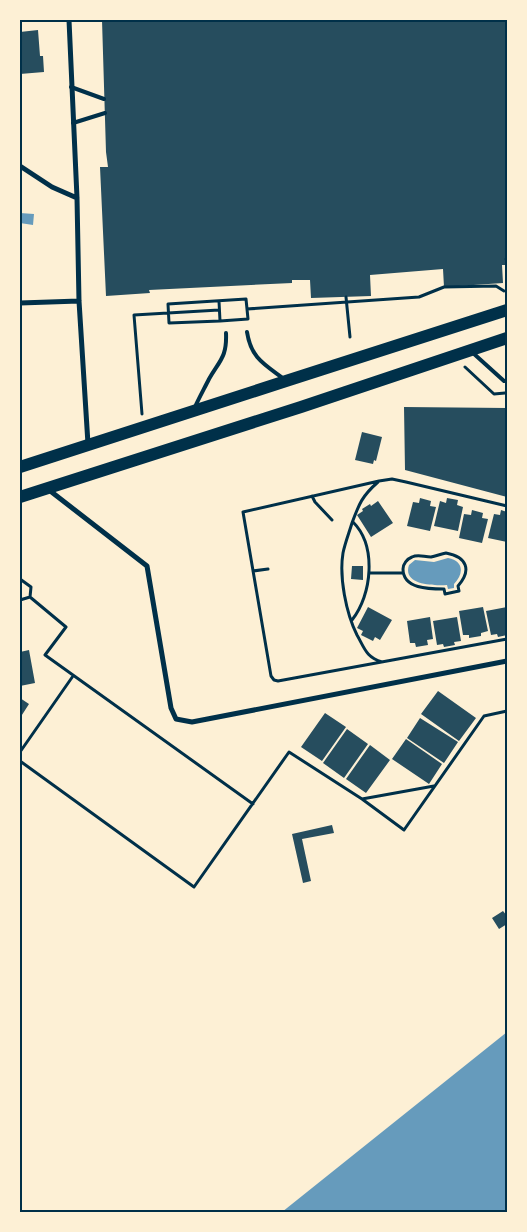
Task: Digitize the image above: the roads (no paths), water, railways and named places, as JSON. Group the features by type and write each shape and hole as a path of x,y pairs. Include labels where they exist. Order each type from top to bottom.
{"main road":[{"path":"20,467 507,310"},
{"path":"20,497 292,410 507,338"}],"street":[{"path":"69,20 77,198 79,301 88,445"},
{"path":"20,166 52,186 77,198"},
{"path":"20,303 79,301"},
{"path":"46,488 147,566 171,708 176,719 192,722 507,661"}],"lane":[{"path":"72,87 104,99"},
{"path":"73,123 105,113"},
{"path":"192,411 221,362 225,352 226,332"},
{"path":"247,332 250,347 255,355 286,381"},
{"path":"471,350 504,381 507,381"}],"water":[{"path":"20,213 34,214 33,225 20,223"},
{"path":"448,558 457,562 461,568 460,576 454,584 454,588 448,589 447,585 420,583 410,577 408,572 409,565 415,560 434,562"},
{"path":"507,1032 507,1212 282,1212"}]}
